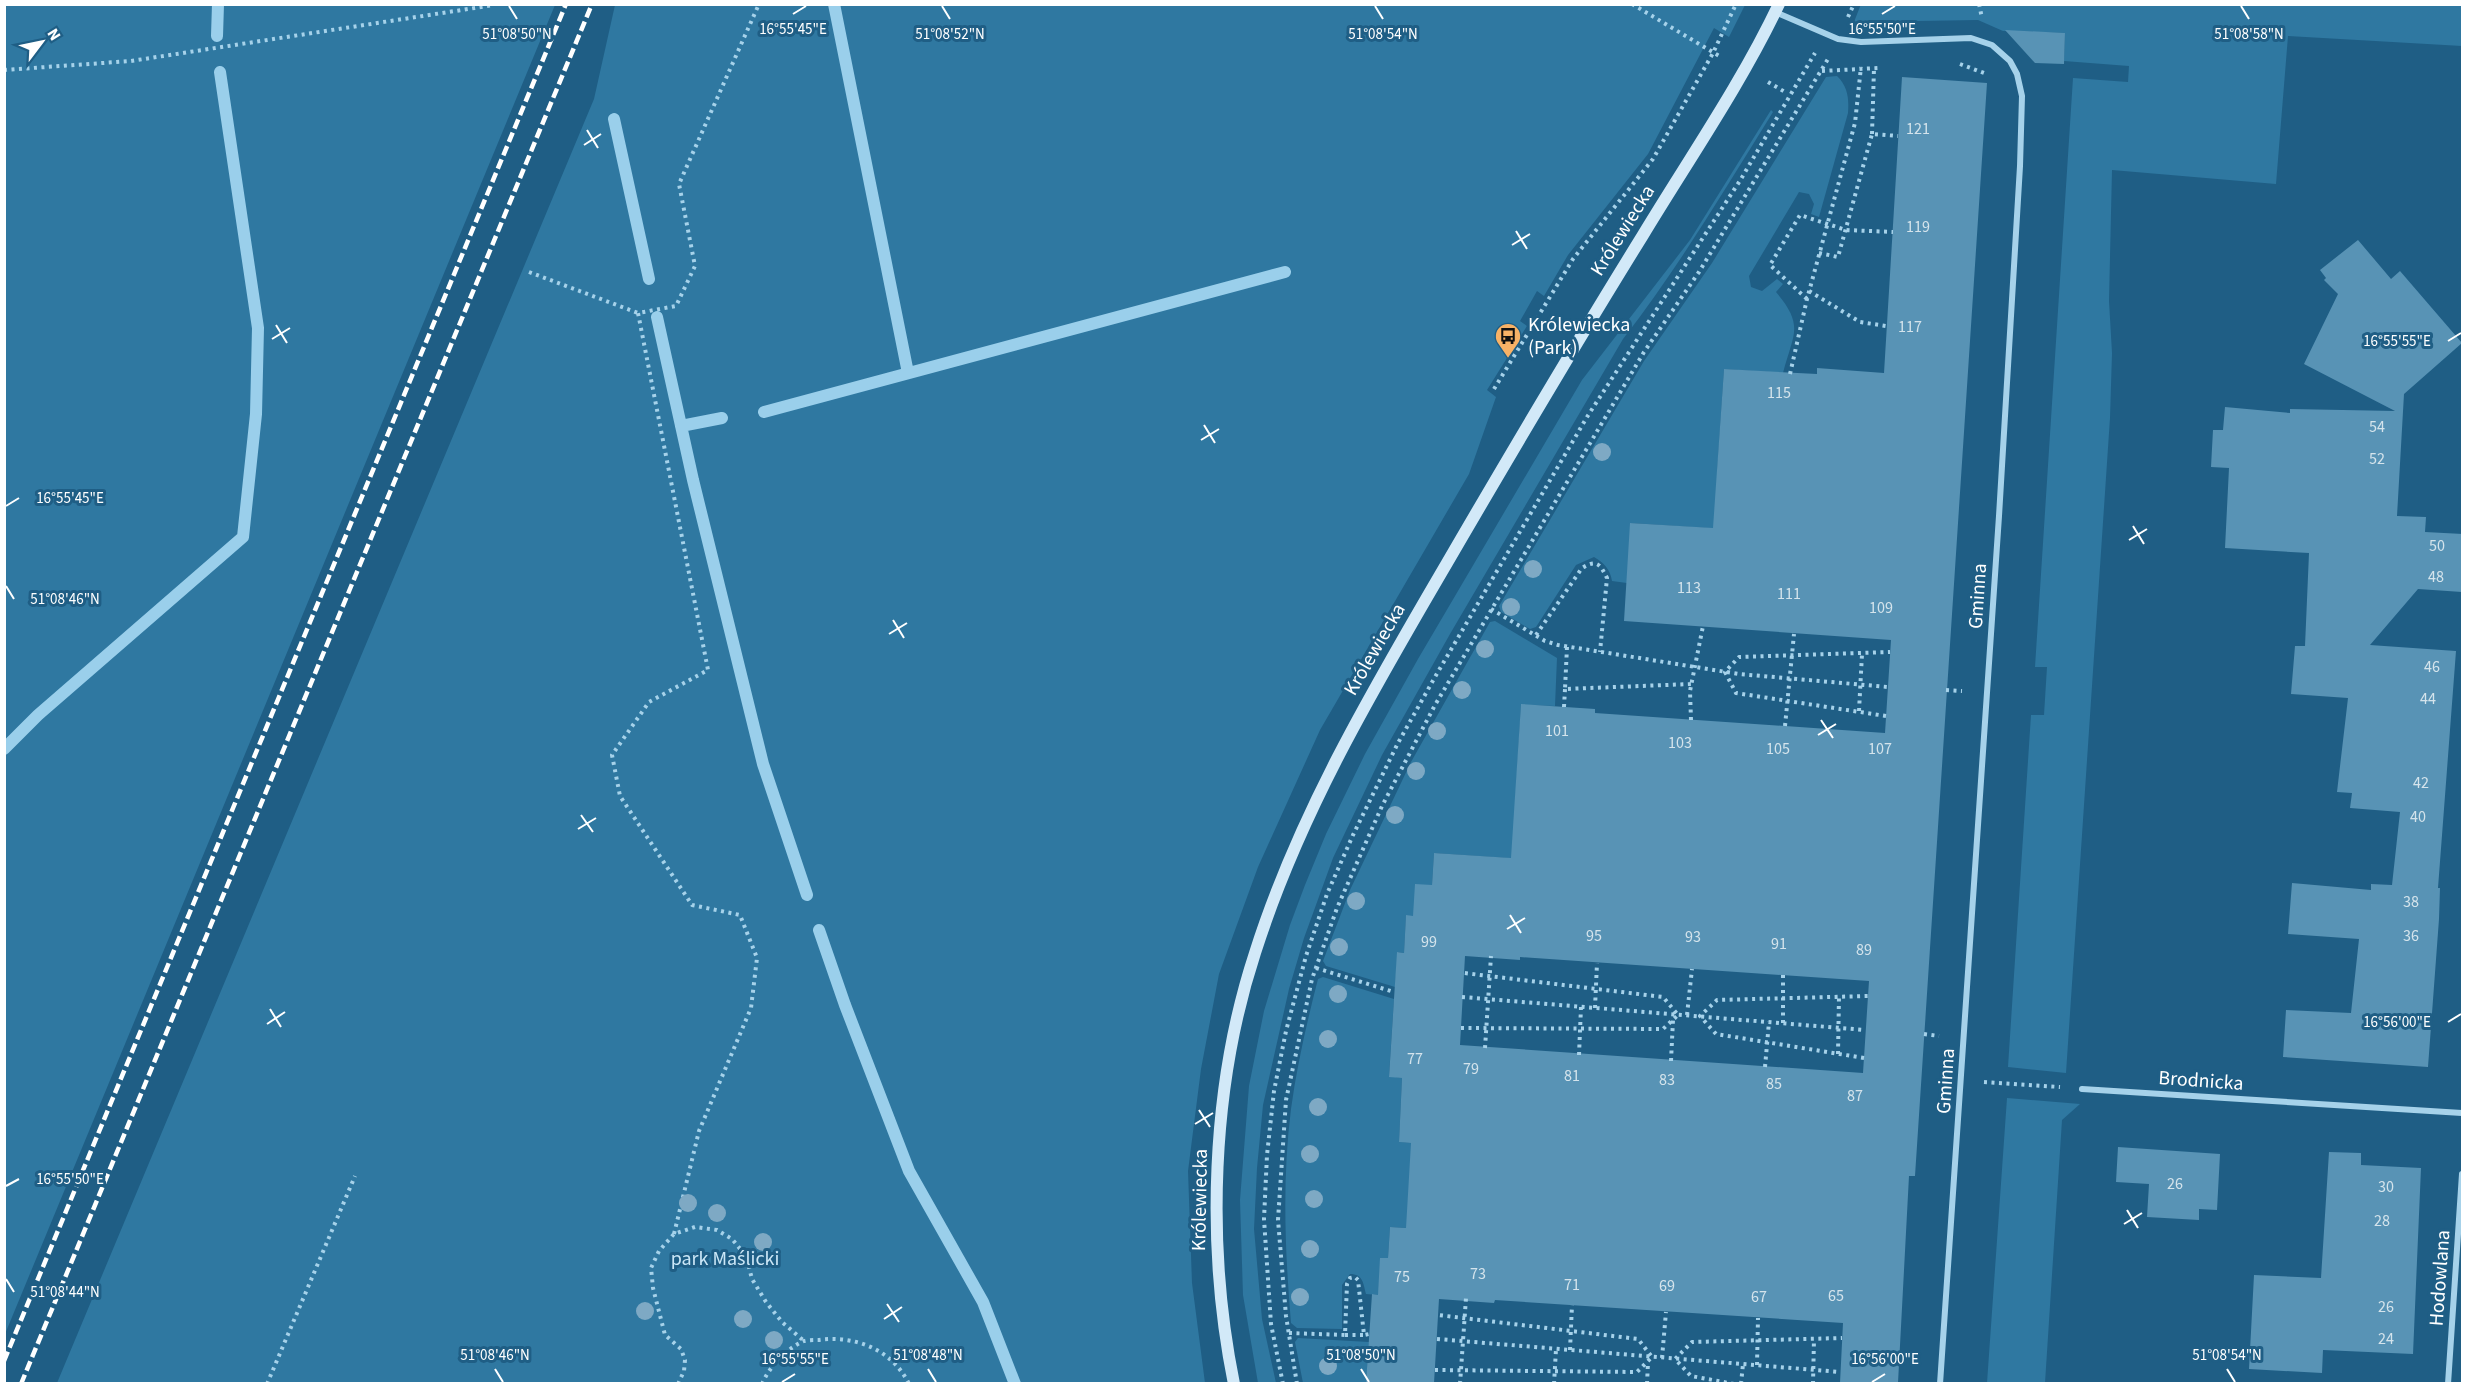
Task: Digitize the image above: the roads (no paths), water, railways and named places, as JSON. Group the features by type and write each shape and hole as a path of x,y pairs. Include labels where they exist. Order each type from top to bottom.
{"street":[{"name":"Gminna","path":"1777,8 1824,34 1838,39 1861,42 1971,38 1992,45 2010,61 2018,74 2022,96 2000,504 1940,1383"},
{"name":"Królewiecka","path":"1234,1383 1225,1340 1218,1276 1217,1212 1221,1124 1234,1037 1254,954 1285,873 1325,783 1367,699 1566,358 1699,143 1777,8"},
{"name":"Brodnicka","path":"2082,1089 2463,1113"},
{"name":"Hodowlana","path":"2448,1383 2463,1174"}],"waterway":[{"path":"217,36 218,4"},
{"path":"834,4 908,373"},
{"path":"4,749 38,715 243,537 256,414 258,328 220,72"},
{"path":"614,119 649,279"},
{"path":"764,412 1285,272"},
{"path":"657,317 693,480 763,764 807,895"},
{"path":"681,426 722,418"},
{"path":"819,930 845,1005 909,1171 983,1302 1015,1384"}],"railway":[{"path":"4,1361 566,4"},
{"path":"21,1384 592,4"}],"place":[{"name":"Królewiecka (Park)","path":"1508,359"}],"park label":[{"name":"park Maślicki","path":"725,1258"}]}
